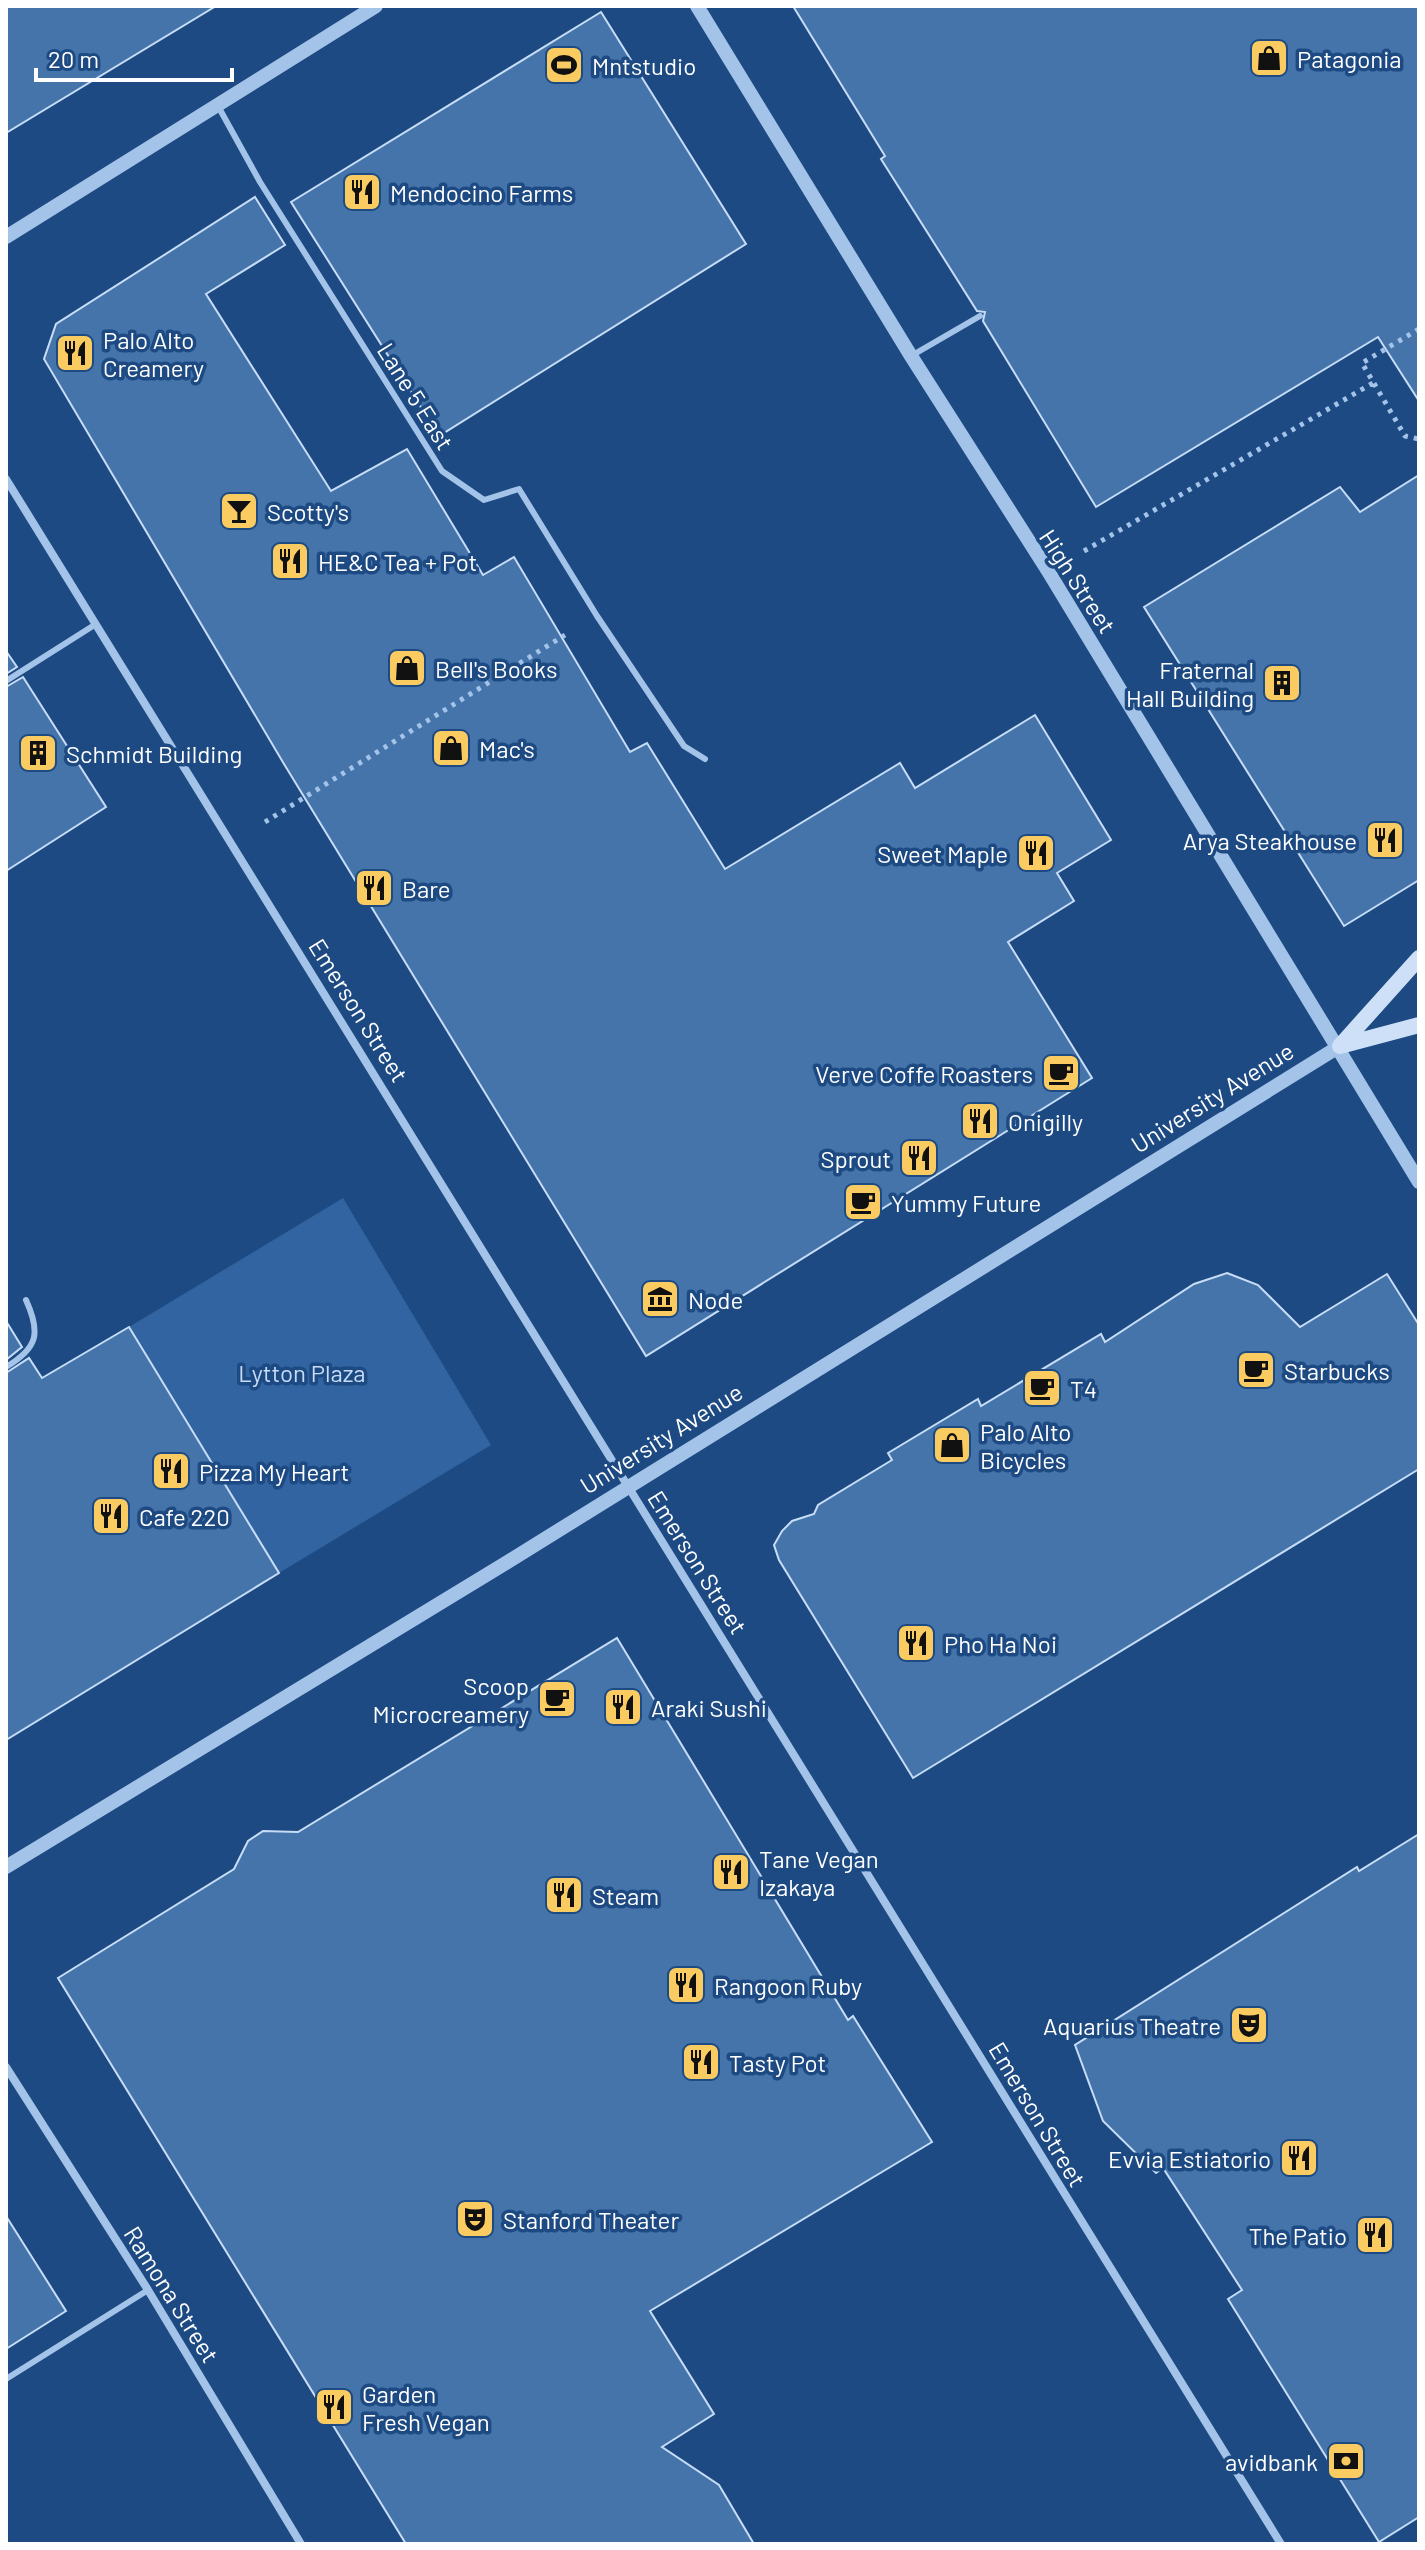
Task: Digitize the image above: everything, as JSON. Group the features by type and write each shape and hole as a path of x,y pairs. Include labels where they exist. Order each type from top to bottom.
{"main road":[{"name":"University Avenue","path":"1340,1046 1419,958"},
{"name":"University Avenue","path":"1340,1046 1419,1025"}],"street":[{"path":"6,237 376,6"},
{"name":"High Street","path":"697,6 1340,1046 1419,1182"},
{"name":"Emerson Street","path":"6,479 1281,2544"},
{"name":"University Avenue","path":"6,1867 1340,1046"},
{"name":"Ramona Street","path":"6,2067 148,2290 301,2544"}],"lane":[{"name":"Lane 5 East","path":"218,106 260,182 442,471 484,500 519,489 597,616 684,746 705,759"},
{"path":"911,356 980,316"},
{"path":"6,681 96,624"},
{"path":"6,1367 22,1357 35,1340 35,1319 26,1300"},
{"path":"6,2379 148,2290"}],"path":[{"path":"1419,329 1362,363 1405,436 1419,439"},
{"path":"1048,571 1373,383"},
{"path":"232,843 597,616"}],"green space":[{"name":"Lytton Plaza","path":"343,1198 491,1445 279,1573 129,1327"}],"building":[{"path":"6,6 216,6 6,133"},
{"path":"793,6 1419,6 1419,401 1378,337 1096,507 983,321 985,312 977,311 881,159 885,156"},
{"path":"601,12 746,244 439,436 291,202"},
{"path":"255,197 285,245 206,294 331,491 407,449 483,575 514,557 630,752 647,743 725,869 900,763 915,788 1035,715 1111,840 1057,873 1074,901 1008,942 1092,1078 646,1356 284,764 44,359 56,324"},
{"name":"Fraternal Hall Building","path":"1419,475 1419,880 1344,926 1144,607 1340,487 1360,512"},
{"path":"6,651 17,667 6,674"},
{"name":"Schmidt Building","path":"23,677 106,807 6,871 6,687"},
{"path":"1227,1273 1258,1285 1300,1327 1387,1274 1419,1325 1419,1469 913,1778 779,1560 774,1545 782,1531 792,1521 814,1514 818,1505 892,1460 888,1453 978,1399 981,1406 1101,1334 1105,1342 1194,1284"},
{"path":"6,1321 22,1347 6,1360"},
{"path":"129,1327 279,1573 6,1740 6,1373 29,1358 42,1378"},
{"path":"617,1638 848,2020 853,2016 932,2142 650,2311 714,2414 662,2447 719,2485 754,2544 406,2544 58,1978 234,1869 248,1841 263,1831 298,1832"},
{"path":"1419,1834 1419,2517 1379,2542 1228,2299 1242,2290 1163,2168 1156,2173 1103,2121 1075,2045 1357,1867 1359,1871"},
{"path":"6,2216 66,2311 6,2349"}],"place":[{"name":"Patagonia","path":"1269,58"},
{"name":"Mntstudio","path":"564,65"},
{"name":"Mendocino Farms","path":"362,192"},
{"name":"Palo Alto Creamery","path":"75,353"},
{"name":"Scotty's","path":"239,511"},
{"name":"HE&C Tea + Pot","path":"290,561"},
{"name":"Bell's Books","path":"407,668"},
{"name":"Fraternal Hall Building","path":"1282,683"},
{"name":"Mac's","path":"451,748"},
{"name":"Schmidt Building","path":"38,753"},
{"name":"Arya Steakhouse","path":"1385,840"},
{"name":"Sweet Maple","path":"1036,853"},
{"name":"Bare","path":"374,888"},
{"name":"Verve Coffe Roasters","path":"1061,1073"},
{"name":"Onigilly","path":"980,1121"},
{"name":"Sprout","path":"919,1158"},
{"name":"Yummy Future","path":"863,1202"},
{"name":"Node","path":"660,1299"},
{"name":"Starbucks","path":"1256,1370"},
{"name":"T4","path":"1042,1388"},
{"name":"Palo Alto Bicycles","path":"952,1445"},
{"name":"Pizza My Heart","path":"171,1471"},
{"name":"Cafe 220","path":"111,1516"},
{"name":"Pho Ha Noi","path":"916,1643"},
{"name":"Scoop Microcreamery","path":"557,1699"},
{"name":"Araki Sushi","path":"623,1707"},
{"name":"Tane Vegan Izakaya","path":"731,1872"},
{"name":"Steam","path":"564,1895"},
{"name":"Rangoon Ruby","path":"686,1985"},
{"name":"Aquarius Theatre","path":"1249,2025"},
{"name":"Tasty Pot","path":"701,2062"},
{"name":"Evvia Estiatorio","path":"1299,2158"},
{"name":"Stanford Theater","path":"475,2219"},
{"name":"The Patio","path":"1375,2235"},
{"name":"Garden Fresh Vegan","path":"334,2407"},
{"name":"avidbank","path":"1346,2461"}]}
